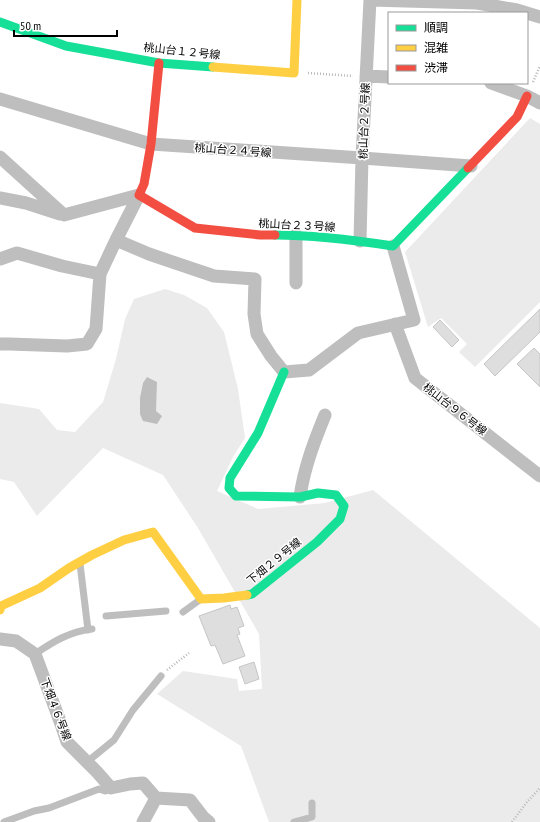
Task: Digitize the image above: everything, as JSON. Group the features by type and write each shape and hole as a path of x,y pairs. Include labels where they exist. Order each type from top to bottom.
{"street":[{"path":"294,73 298,0"},
{"path":"370,0 477,3 524,12"},
{"name":"桃山台２２号線","path":"360,241 362,158 370,0"},
{"path":"528,13 540,17"},
{"name":"桃山台１２号線","path":"0,22 66,46 159,63 294,73"},
{"path":"0,344 67,346 87,344 96,329 100,274 144,184 151,144 159,63"},
{"path":"366,76 388,77"},
{"path":"494,84 527,96 540,103"},
{"path":"116,240 150,254 214,276 255,279 254,314 257,334 271,356 284,372 309,370 358,333 414,320 393,246 517,117 527,96"},
{"name":"桃山台２４号線","path":"0,99 151,144 471,166"},
{"path":"0,157 64,215"},
{"path":"0,198 26,203 64,215 139,195"},
{"name":"桃山台２３号線","path":"139,195 195,228 260,235 296,235 360,241 393,246"},
{"path":"296,235 296,283"},
{"path":"0,259 17,253 62,266 100,274"},
{"name":"桃山台９６号線","path":"395,324 415,378 540,476"},
{"name":"下畑２９号線","path":"201,599 224,598 252,594 317,542 340,520 344,506 336,495 318,493 300,497 236,496 229,488 230,478 258,433 284,372"},
{"path":"300,497 302,481 314,441 325,415"},
{"path":"0,610 0,606 40,588 80,562 124,540 153,532 201,599"},
{"path":"0,639 16,641 35,654"},
{"name":"下畑４６号線","path":"35,654 67,742 111,788"},
{"path":"111,788 143,783 156,798 190,800 203,817 209,822"},
{"path":"143,822 156,798"}],"lane":[{"path":"35,654 58,639 76,632 90,629 80,562"},
{"path":"184,612 201,599"},
{"path":"106,616 166,611"},
{"path":"87,762 114,740 133,710 161,676"},
{"path":"4,822 34,811 49,808 99,789 105,791 111,788"},
{"path":"294,822 312,817 312,803"}],"path":[{"path":"294,73 366,76"},
{"path":"161,676 189,653"},
{"path":"512,822 540,788"}],"shaded area":[{"path":"530,118 540,124 540,302 475,367 459,352 467,344 441,318 428,327 405,252"},
{"path":"165,289 184,295 207,308 224,332 238,389 245,438 233,457 217,491 258,509 325,503 373,490 540,628 540,822 269,822 241,746 157,694 183,671 237,679 239,691 262,689 259,634 198,528 163,475 103,448 37,516 14,482 0,479 0,403 39,409 57,430 75,432 103,402 116,359 125,319 134,299"},
{"path":"147,377 157,382 156,411 162,416 157,424 143,421 140,414 140,398 143,383"}],"building":[{"path":"540,309 540,332 495,376 484,364"},
{"path":"440,320 459,340 452,347 433,327"},
{"path":"534,348 540,354 540,387 517,364"},
{"path":"230,605 231,609 237,607 244,626 238,628 240,634 237,635 245,656 223,664 215,645 211,646 199,616"},
{"path":"254,662 259,679 245,684 239,667"}],"traffic: fast":[{"path":"0,22 66,46 159,63 213,67"},
{"path":"275,235 334,238 393,246 468,168"},
{"path":"247,595 252,594 317,542 340,519 344,506 336,495 318,493 300,497 236,496 229,488 230,478 258,433 284,372"}],"traffic: slow":[{"path":"213,67 294,73 297,0"},
{"path":"0,610 1,606 40,588 69,568 92,555 124,540 153,532 201,599 247,595"}],"traffic: jam":[{"path":"159,63 151,144 144,184 139,195 195,228 260,235 275,235"},
{"path":"468,168 517,117 527,96"}]}
